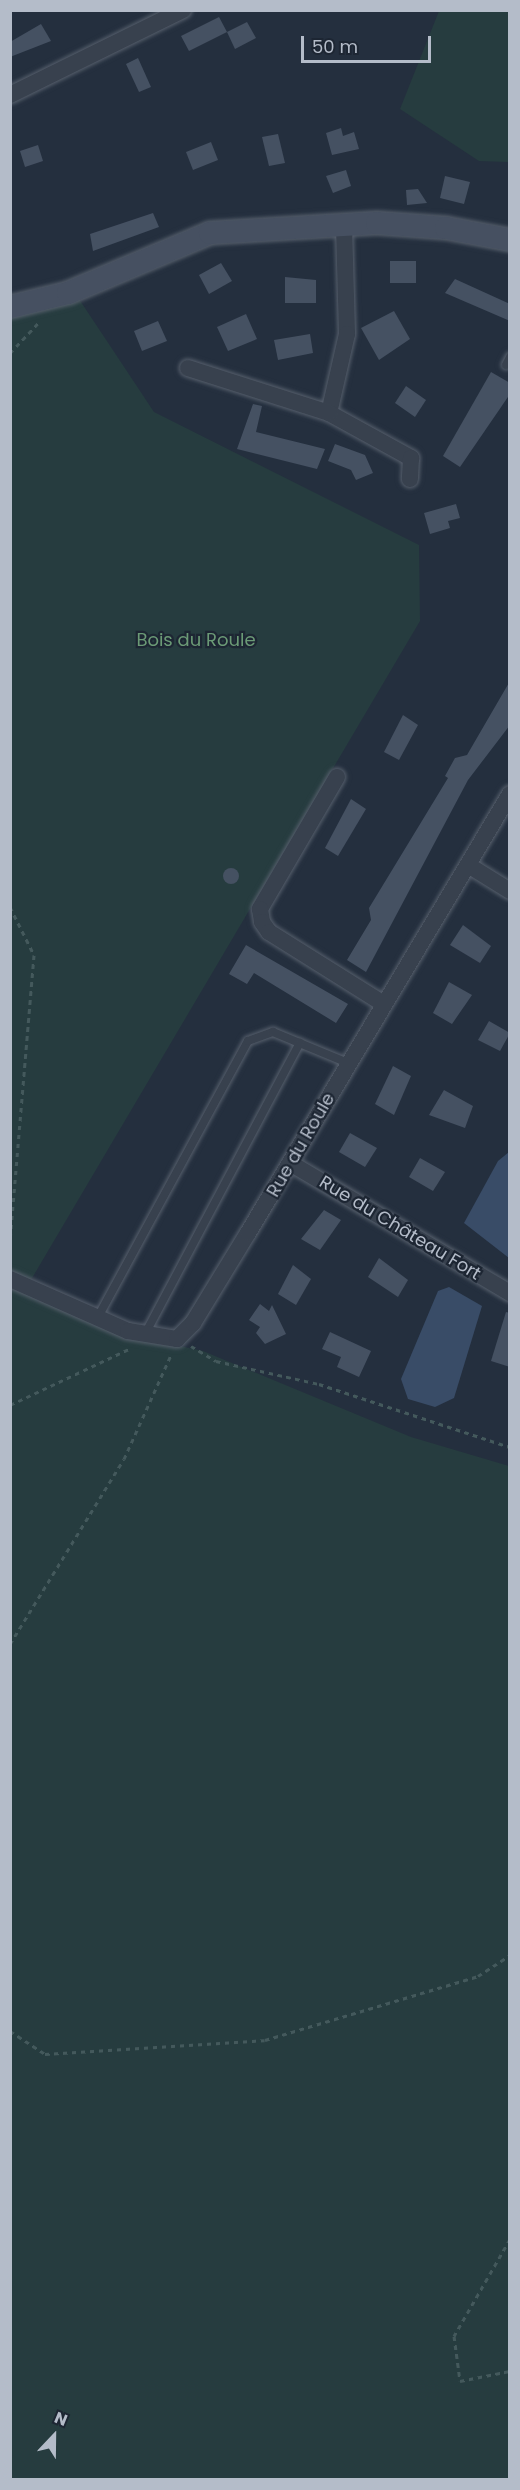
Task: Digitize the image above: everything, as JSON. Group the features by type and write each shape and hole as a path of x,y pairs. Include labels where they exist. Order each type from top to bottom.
{"street":[{"path":"10,95 183,10"},
{"path":"10,307 68,293 210,233 344,226 446,228 510,240"},
{"path":"329,413 347,334 344,226"},
{"path":"188,368 329,413 411,458 410,479"},
{"path":"337,777 260,909 262,922 269,932 384,1004"},
{"name":"Rue du Roule","path":"177,1339 193,1323 510,794"},
{"path":"468,865 510,891"},
{"name":"Rue du Château Fort","path":"290,1163 510,1293"},
{"path":"10,1279 98,1317 150,1336 177,1339"}],"lane":[{"path":"98,1317 248,1041 273,1032 348,1063"},
{"path":"150,1336 300,1043"}],"path":[{"path":"10,352 44,317"},
{"path":"10,907 33,955 10,1238"},
{"path":"11,1405 150,1336"},
{"path":"10,1644 124,1459 177,1339 216,1361 319,1384 510,1447"},
{"path":"10,2031 45,2054 264,2040 478,1976 510,1955"},
{"path":"510,2238 454,2336 460,2381 510,2371"}],"green space":[{"path":"439,11 509,11 509,162 479,161 400,109"},
{"name":"Bois du Roule","path":"77,296 154,412 419,545 420,621 25,1290 116,1332 203,1351 411,1437 509,1466 510,2479 11,2480 10,315"}],"water":[{"path":"509,1152 509,1258 464,1223 498,1161"},
{"path":"449,1287 482,1306 454,1398 435,1407 408,1399 401,1379 438,1291"}],"building":[{"path":"219,17 227,32 189,51 181,36"},
{"path":"247,22 256,38 235,49 227,32"},
{"path":"41,24 51,41 10,57 10,42"},
{"path":"138,58 151,87 139,92 126,64"},
{"path":"341,128 343,136 354,132 359,149 332,155 326,133"},
{"path":"278,134 285,163 269,166 262,137"},
{"path":"211,142 218,160 193,170 186,152"},
{"path":"38,145 43,161 25,167 20,151"},
{"path":"346,170 351,186 333,193 326,176"},
{"path":"445,176 470,182 464,204 440,198"},
{"path":"418,189 427,203 407,205 406,190"},
{"path":"153,213 159,227 93,251 90,234"},
{"path":"390,261 416,261 416,283 390,283"},
{"path":"221,263 232,281 209,294 199,275"},
{"path":"285,277 316,280 316,303 285,303"},
{"path":"455,279 510,304 510,321 445,293"},
{"path":"394,311 410,339 379,360 361,328"},
{"path":"246,314 257,339 228,351 217,327"},
{"path":"158,321 167,341 142,351 134,331"},
{"path":"310,334 313,353 278,360 274,340"},
{"path":"491,372 510,383 510,394 460,467 443,456"},
{"path":"406,386 426,400 415,417 395,403"},
{"path":"253,404 262,406 256,432 325,449 317,469 237,449"},
{"path":"335,444 365,455 373,473 356,480 351,470 328,461"},
{"path":"456,504 460,518 448,521 450,528 430,534 424,513"},
{"path":"510,681 510,725 468,780 366,972 347,960 371,920 369,908 448,778 445,776 455,758 467,755"},
{"path":"403,715 418,725 399,760 384,752"},
{"path":"351,799 366,809 338,856 325,848"},
{"path":"228,868 234,868 239,876 237,882 228,884 223,879 223,873"},
{"path":"463,925 491,946 480,963 450,945"},
{"path":"246,945 348,1004 336,1023 254,973 247,984 229,974"},
{"path":"449,982 472,995 452,1024 433,1013"},
{"path":"489,1021 510,1033 500,1051 478,1040"},
{"path":"393,1066 411,1076 394,1115 375,1104"},
{"path":"444,1090 473,1106 465,1128 429,1115"},
{"path":"350,1133 377,1148 365,1167 339,1152"},
{"path":"420,1158 445,1172 433,1191 409,1177"},
{"path":"324,1210 341,1220 320,1250 301,1239"},
{"path":"379,1258 408,1280 398,1297 368,1277"},
{"path":"293,1265 311,1279 296,1305 278,1294"},
{"path":"260,1304 269,1311 272,1305 286,1334 265,1344 256,1333 260,1327 249,1320"},
{"path":"506,1312 510,1313 510,1367 491,1361"},
{"path":"330,1332 371,1351 359,1377 337,1367 341,1357 322,1349"}]}
